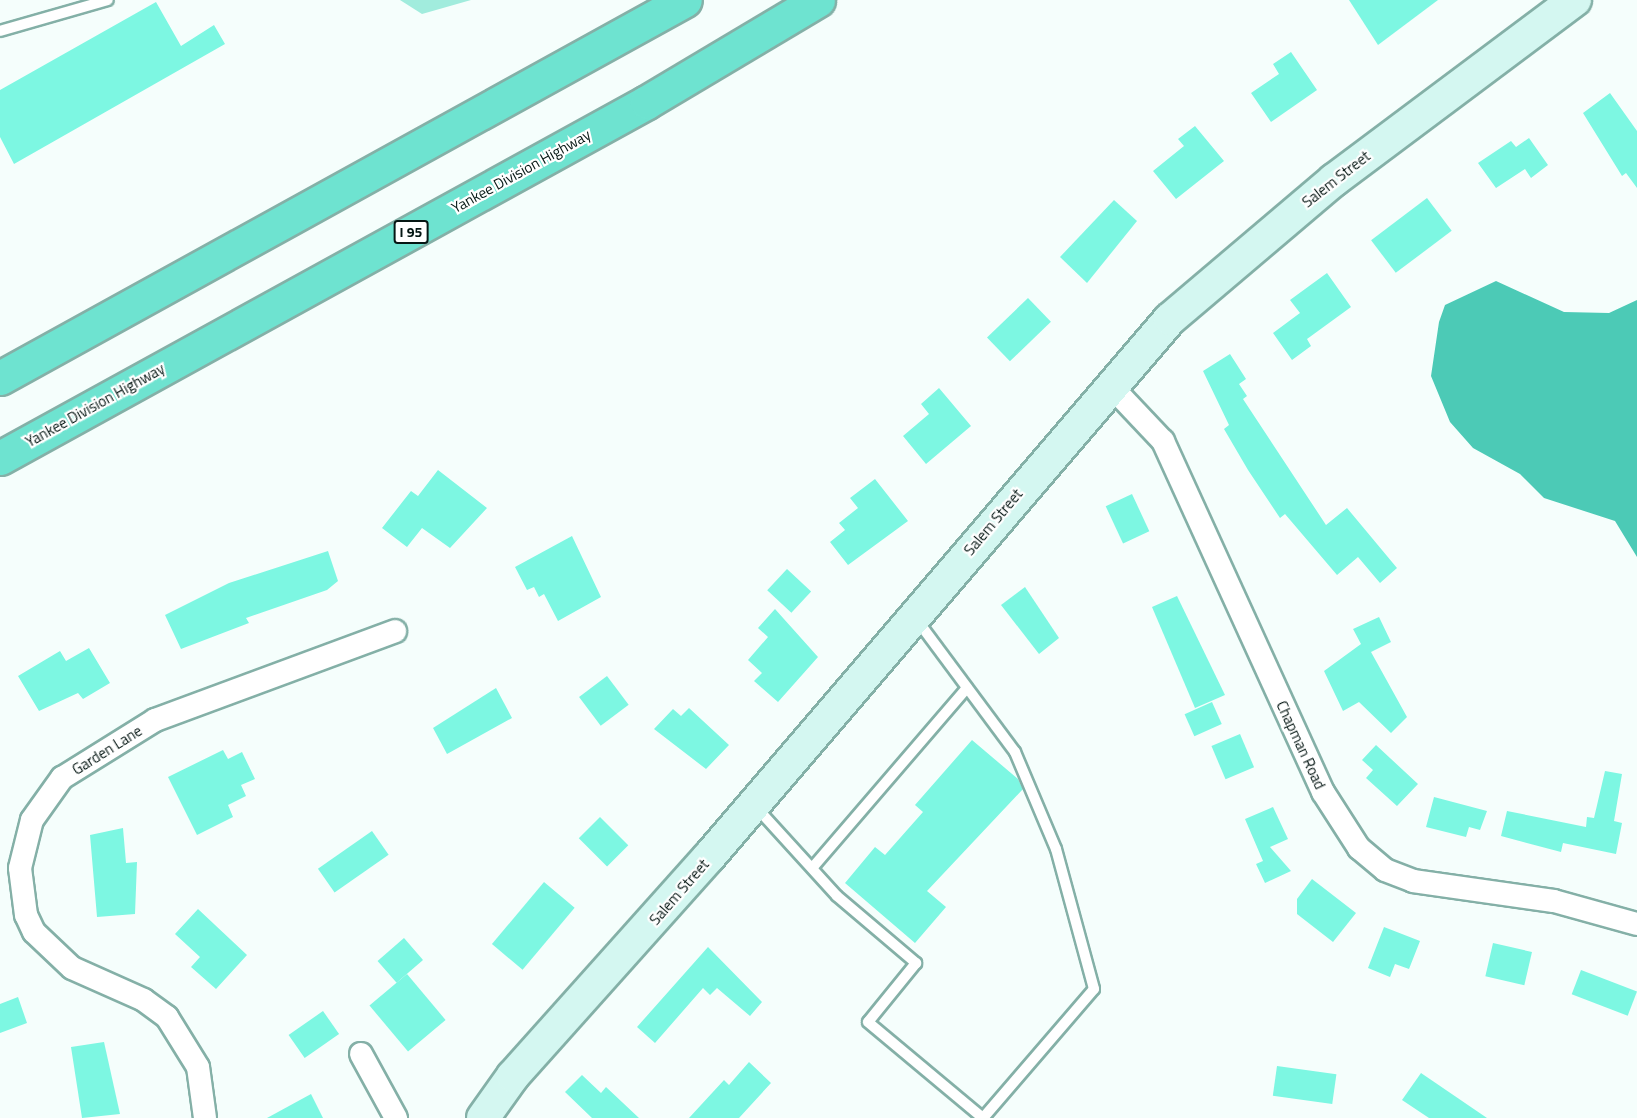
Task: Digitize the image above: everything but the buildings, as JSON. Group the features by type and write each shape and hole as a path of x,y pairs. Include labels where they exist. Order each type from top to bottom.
{"highway":[{"path":"0,378 685,0"},
{"name":"Yankee Division Highway","path":"0,458 647,102 818,0"}],"main road":[{"name":"Salem Street","path":"483,1118 513,1076 754,805 1110,385 1170,319 1245,251 1575,0"}],"street":[{"name":"Chapman Road","path":"1110,385 1163,441 1323,792 1359,848 1385,870 1413,881 1554,901 1637,924"},
{"name":"Garden Lane","path":"205,1118 198,1067 167,1017 144,1000 72,968 34,932 26,915 20,868 32,820 62,778 155,720 395,631"},
{"path":"360,1054 396,1118"}],"lane":[{"path":"0,31 108,0"},
{"path":"754,805 813,867 837,896 916,963 868,1022 983,1118 1094,989 1056,849 1014,752 914,617"},
{"path":"813,867 967,688"}],"shaded area":[{"path":"400,0 471,0 422,14"},
{"path":"1496,281 1564,312 1609,313 1637,300 1637,557 1615,521 1544,498 1520,474 1473,448 1450,422 1431,376 1439,322 1445,305"}]}
